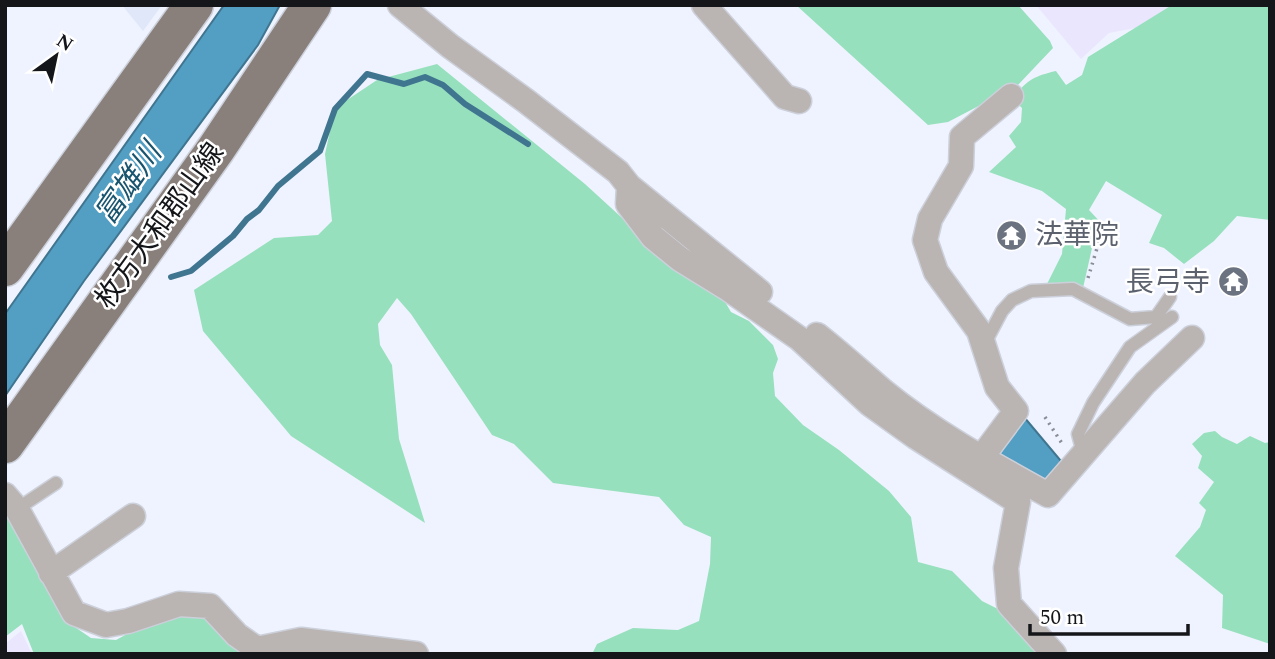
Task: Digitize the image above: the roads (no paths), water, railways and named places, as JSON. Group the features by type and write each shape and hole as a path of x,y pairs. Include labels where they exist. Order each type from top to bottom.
{"main road":[{"path":"5,267 194,5"},
{"name":"枚方大和郡山線","path":"9,428 216,149 312,5"}],"street":[{"path":"400,5 450,46 526,100 618,172 629,186 858,367 883,391 981,458 1048,495 1145,383 1192,338"},
{"path":"704,5 785,97 799,101"},
{"path":"981,458 1016,411 997,387 979,331 936,272 925,240 930,219 961,166 962,137 1011,96"},
{"path":"629,186 628,204 653,236 680,258 800,339 870,404 916,437 1018,502 1006,568 1009,604 1054,654"},
{"path":"11,502 74,613 106,625 128,621 179,604 209,606 237,635 257,649 301,640 416,654"},
{"path":"51,573 133,516"}],"lane":[{"path":"984,345 1002,311 1012,300 1031,291 1073,289 1130,319 1156,317 1170,297"},
{"path":"1078,459 1078,433 1093,403 1130,347 1172,317"},
{"path":"1093,403 1117,415"},
{"path":"11,502 56,483"}],"water":[{"name":"富雄川","path":"224,5 280,5 258,45 84,281 5,396 5,314"},
{"path":"1024,417 1061,461 1043,483 996,453"}],"waterway":[{"path":"171,277 191,271 233,236 278,186 320,151 335,109 367,74 404,84 425,77 443,85 465,104 528,144"}],"place":[{"name":"法華院","path":"1012,235"},
{"name":"長弓寺","path":"1233,282"}]}
